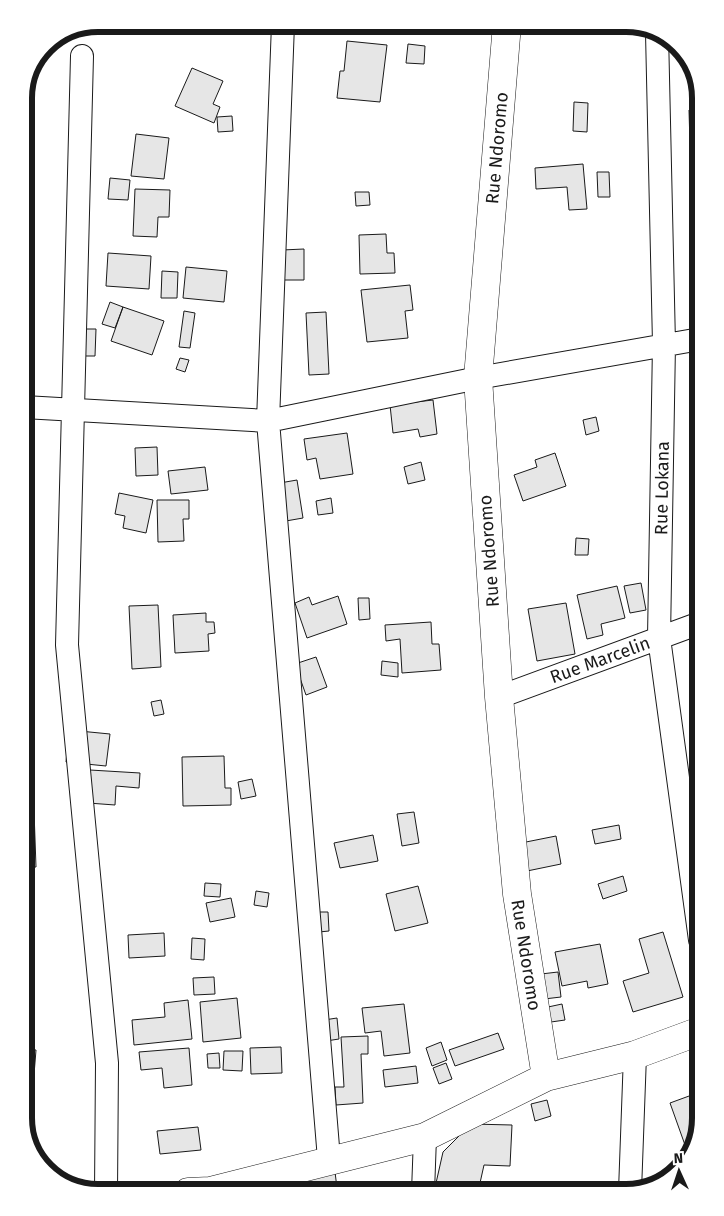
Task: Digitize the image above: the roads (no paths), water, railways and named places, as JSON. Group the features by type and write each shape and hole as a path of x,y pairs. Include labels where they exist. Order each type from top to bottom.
{"street":[{"path":"283,32 268,420 329,1159"},
{"name":"Rue Ndoromo","path":"506,33 478,378 499,697 517,894 546,1077"},
{"name":"Rue Lokana","path":"658,41 664,344 659,638 692,881"},
{"path":"82,56 67,645 107,1063 106,1183"},
{"path":"33,408 268,420 478,378 692,340"},
{"name":"Rue Marcelin","path":"499,697 692,626"},
{"path":"236,1183 329,1159 426,1137 546,1077 635,1055 692,1034"},
{"path":"630,1183 635,1055"},
{"path":"423,1184 426,1137"}]}
